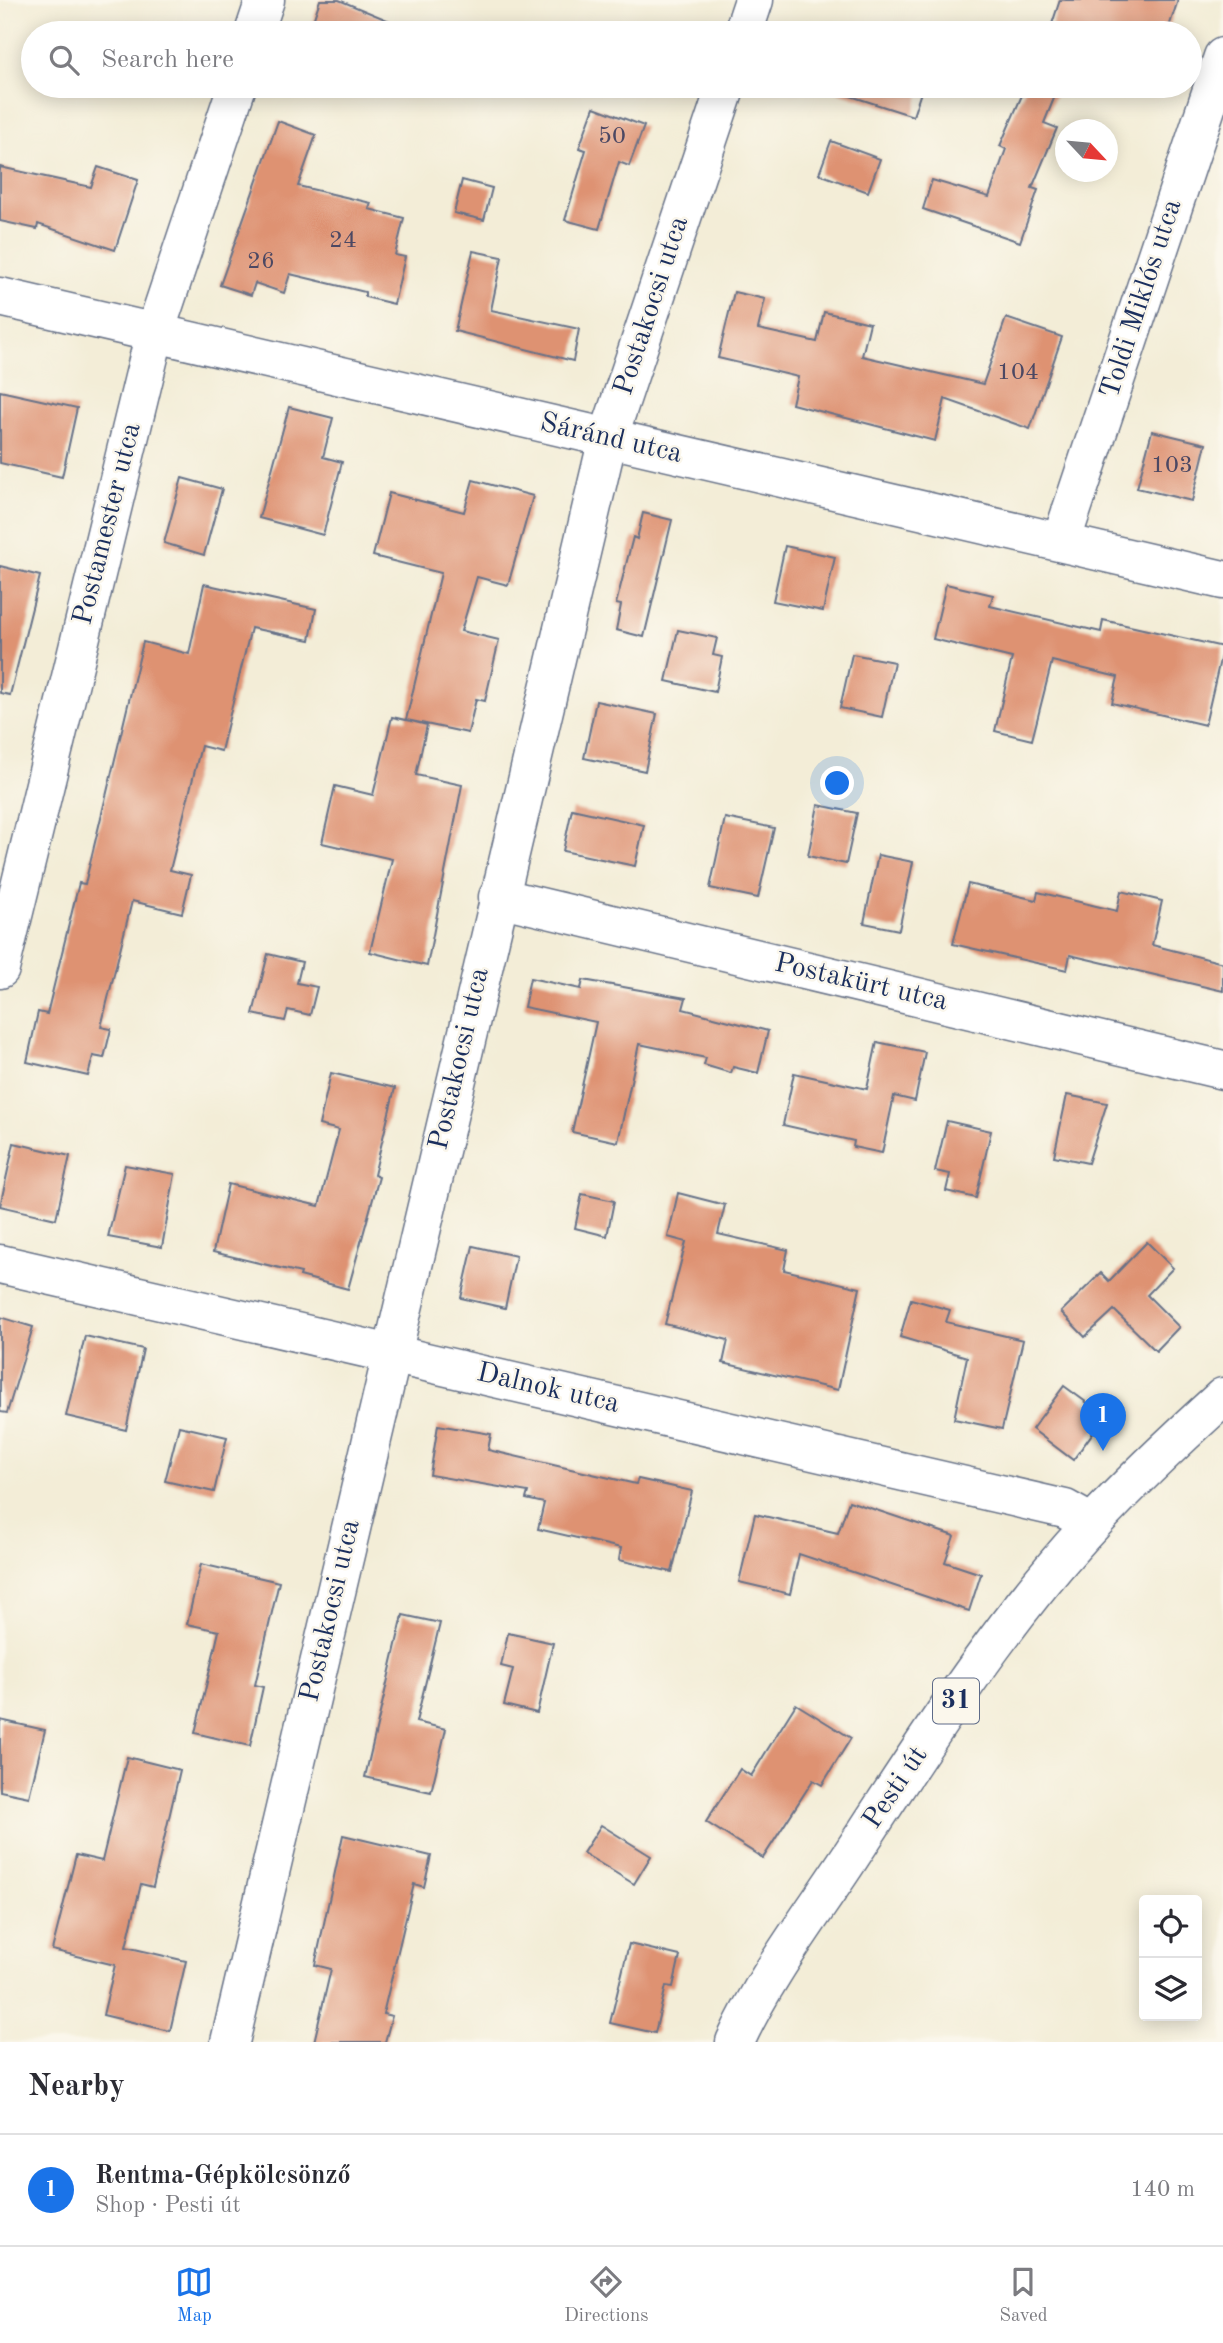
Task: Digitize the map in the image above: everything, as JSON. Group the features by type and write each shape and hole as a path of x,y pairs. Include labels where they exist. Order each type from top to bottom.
{"street":[{"path":"258,21 265,0"},
{"path":"747,21 754,0"},
{"name":"Toldi Miklós utca","path":"1061,541 1223,57"},
{"name":"Postamester utca","path":"0,969 155,332 233,98"},
{"name":"Postakocsi utca","path":"230,2042 608,438 722,98"},
{"name":"Sáránd utca","path":"0,297 1223,580"},
{"name":"Postakürt utca","path":"498,897 1223,1070"},
{"name":"Dalnok utca","path":"0,1264 1065,1509 1092,1524"},
{"name":"Pesti út","path":"735,2042 773,1970 911,1765 1041,1584 1092,1524 1162,1452 1223,1397"}],"building":[{"path":"320,0 339,0 390,21 313,21"},
{"path":"1060,0 1178,0 1171,21 1053,21"},
{"path":"857,98 919,98 913,116"},
{"path":"1021,98 1054,98 1044,123 1055,127 1055,133 1032,188 1038,190 1020,242 923,209 932,180 989,197 1006,149 1000,146"},
{"path":"594,107 644,126 629,166 619,162 599,229 565,220 586,150 579,148"},
{"path":"278,121 316,135 298,186 371,203 369,209 404,218 395,255 405,257 394,304 365,297 365,292 290,274 284,293 255,283 251,295 220,285"},
{"path":"831,141 880,159 868,192 819,174"},
{"path":"0,167 91,187 98,167 138,180 115,250 38,224 37,229 0,221"},
{"path":"462,180 492,188 484,220 454,213"},
{"path":"473,251 502,257 491,310 579,329 573,361 455,331"},
{"path":"734,292 765,299 758,329 817,342 824,312 870,323 862,356 983,384 1006,318 1062,337 1030,429 945,399 935,441 792,404 798,377 718,358"},
{"path":"0,391 77,408 62,477 0,463"},
{"path":"289,407 333,418 323,457 342,462 323,535 259,518"},
{"path":"1152,431 1206,444 1192,501 1137,488"},
{"path":"182,478 222,489 204,555 164,543"},
{"path":"473,480 533,496 508,585 477,577 461,631 499,640 485,701 476,699 468,733 407,720 427,725 416,775 462,785 427,966 370,952 392,859 322,843 335,786 373,795 392,717 406,720 441,573 373,556 389,493 464,512"},
{"path":"643,513 672,520 644,637 616,630 621,605 616,604 633,537 637,539"},
{"path":"785,546 835,557 823,611 773,601"},
{"path":"0,566 40,576 10,695 0,693"},
{"path":"204,584 316,609 310,640 251,628 221,751 201,746 170,870 191,875 182,913 132,901 101,1027 111,1029 104,1058 93,1056 88,1076 27,1062 38,1012 47,1014 79,883 85,884 143,642 189,654"},
{"path":"946,584 993,595 990,606 1101,632 1103,620 1223,647 1205,725 1112,703 1118,677 1052,661 1032,740 995,731 1012,658 933,639"},
{"path":"678,630 717,638 713,655 722,657 715,692 666,681"},
{"path":"852,654 894,662 882,717 840,708"},
{"path":"596,701 657,714 645,771 584,758"},
{"path":"818,805 857,813 846,864 808,856"},
{"path":"572,809 644,825 635,866 563,851"},
{"path":"725,818 774,828 758,898 710,888"},
{"path":"878,855 913,862 899,930 864,923"},
{"path":"968,884 1036,900 1038,892 1117,911 1121,891 1162,901 1152,945 1223,963 1223,991 1070,955 1067,970 953,944"},
{"path":"268,954 302,962 297,983 317,987 310,1015 288,1010 285,1021 253,1014"},
{"path":"530,978 581,989 583,980 686,998 683,1009 768,1031 758,1073 733,1067 731,1073 704,1065 706,1058 639,1044 618,1142 572,1132 596,1022 524,1007"},
{"path":"877,1042 925,1052 915,1101 894,1096 882,1153 853,1147 854,1141 783,1125 794,1073 867,1089"},
{"path":"331,1073 395,1088 374,1175 379,1177 348,1289 300,1276 301,1273 213,1252 228,1184 319,1206 339,1130 319,1125"},
{"path":"1067,1095 1107,1103 1088,1163 1054,1156"},
{"path":"947,1121 991,1131 976,1198 946,1191 950,1174 935,1171"},
{"path":"14,1143 70,1156 56,1219 0,1206"},
{"path":"125,1165 175,1174 162,1247 108,1237"},
{"path":"678,1193 725,1205 718,1234 788,1250 784,1270 860,1288 838,1390 723,1363 728,1340 665,1324 686,1242 668,1237"},
{"path":"582,1194 614,1201 607,1236 575,1228"},
{"path":"1147,1242 1173,1268 1147,1295 1179,1327 1156,1351 1114,1310 1085,1337 1061,1312 1101,1273 1109,1281"},
{"path":"473,1246 516,1256 505,1308 461,1298"},
{"path":"911,1299 950,1310 946,1322 1023,1340 1002,1429 954,1419 967,1357 900,1337"},
{"path":"0,1317 33,1327 7,1413 0,1412"},
{"path":"85,1336 143,1349 126,1430 66,1416"},
{"path":"1064,1386 1105,1416 1073,1460 1032,1429"},
{"path":"438,1425 491,1434 488,1450 636,1484 638,1479 692,1491 672,1572 619,1560 621,1548 538,1529 544,1503 526,1499 528,1492 430,1475"},
{"path":"179,1426 227,1437 214,1492 165,1481"},
{"path":"849,1501 954,1536 945,1562 981,1574 969,1611 799,1554 790,1594 739,1582 755,1514 838,1533"},
{"path":"201,1564 279,1582 255,1685 263,1687 250,1746 195,1733 219,1631 187,1624"},
{"path":"403,1615 440,1623 416,1722 446,1729 431,1792 365,1777"},
{"path":"508,1633 553,1643 537,1713 504,1705 513,1669 501,1666"},
{"path":"796,1704 851,1738 822,1785 813,1780 763,1858 706,1822 740,1769 751,1776"},
{"path":"0,1720 45,1730 29,1797 0,1791"},
{"path":"127,1757 180,1770 153,1887 141,1884 126,1947 186,1961 170,2031 103,2015 115,1965 52,1950 76,1855 102,1861"},
{"path":"601,1825 651,1856 634,1884 583,1853"},
{"path":"343,1835 431,1856 424,1887 414,1884 383,2014 392,2016 385,2042 314,2042 331,1969 315,1965"},
{"path":"629,1944 680,1956 673,1987 666,1986 655,2033 610,2023"}],"place":[{"name":"Rentma-Gépkölcsönző","path":"1103,1451"}]}
